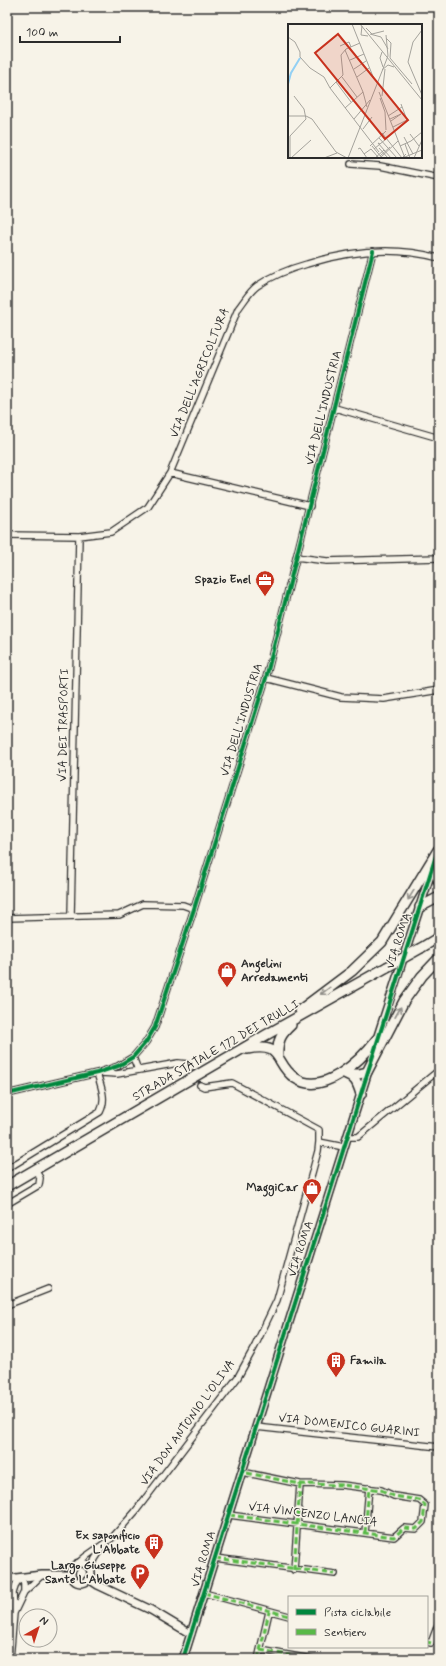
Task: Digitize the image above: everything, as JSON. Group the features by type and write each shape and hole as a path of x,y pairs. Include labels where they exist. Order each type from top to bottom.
{"main road":[{"path":"438,848 437,876 439,881"},
{"path":"266,1035 352,970 382,942 438,848"},
{"path":"420,907 439,897"},
{"name":"STRADA STATALE 172 DEI TRULLI","path":"7,1186 239,1050 439,937"},
{"path":"339,1074 360,1074 367,1072 404,1000 422,976 439,958"},
{"path":"278,1055 278,1045 282,1034 304,1014"},
{"path":"239,1050 260,1047 270,1050 278,1055 294,1078 306,1083 317,1083 326,1081 339,1074 366,1054 377,1039"},
{"path":"349,1074 356,1080 361,1094"}],"street":[{"path":"351,164 380,166 439,178"},
{"name":"VIA DELL'AGRICOLTURA","path":"7,535 78,536 111,532 148,507 170,473 238,309 256,286 281,272 318,260 351,253 396,250 421,253 439,258"},
{"name":"VIA DELL'INDUSTRIA","path":"7,1094 97,1073 118,1066 134,1056 146,1042 155,1027 194,909 266,678 335,408 373,251"},
{"path":"335,408 439,438"},
{"path":"170,473 310,506"},
{"name":"VIA DEI TRASPORTI","path":"71,916 78,536"},
{"path":"296,557 327,561 439,558"},
{"path":"266,678 341,697 384,699 439,690"},
{"name":"VIA ROMA","path":"183,1659 438,848"},
{"path":"7,918 119,915 142,904 183,905 194,909"},
{"path":"134,1056 138,1070"},
{"path":"10,1167 100,1112 104,1105 104,1098 97,1073 117,1074 178,1063 187,1064 190,1068"},
{"path":"347,1136 358,1137 439,1070"},
{"path":"200,1085 204,1087 232,1083 319,1130 318,1142 344,1147"},
{"name":"VIA DON ANTONIO L'OLIVA","path":"78,1564 85,1557 112,1538 135,1512 238,1377 277,1300 318,1151 318,1142"},
{"path":"7,1204 39,1185 40,1178 35,1170"},
{"path":"7,1305 48,1289"},
{"name":"VIA DOMENICO GUARINI","path":"256,1427 439,1447"},
{"path":"242,1472 300,1484 369,1488 365,1533"},
{"path":"294,1570 300,1484"},
{"name":"VIA VINCENZO LANCIA","path":"229,1515 394,1537 404,1528 416,1528 421,1526 423,1522 425,1505 419,1500 394,1496 381,1490 369,1488"},
{"name":"VIA DON ANTONIO L'OLIVA","path":"90,1575 95,1559 104,1545"},
{"path":"215,1558 294,1570 335,1574"},
{"path":"90,1575 84,1583 74,1581 71,1575 73,1567 78,1564 87,1566 90,1575 98,1585 151,1610 191,1634"},
{"path":"7,1579 42,1574 71,1575"},
{"path":"14,1613 24,1592 42,1574"},
{"path":"21,1577 24,1584 24,1592"},
{"path":"10,1659 14,1613 13,1593 16,1584 21,1577"},
{"path":"7,1583 13,1593"},
{"path":"204,1593 269,1612 288,1616"},
{"path":"258,1659 269,1612"},
{"path":"429,1643 439,1622"},
{"path":"260,1650 311,1659"}],"marked path":[{"path":"229,1515 394,1537 404,1528 416,1529 423,1522 425,1505 419,1500 394,1496 381,1490 342,1485 300,1484 242,1472"},
{"path":"294,1570 300,1484"},
{"path":"365,1533 369,1488"},
{"path":"215,1558 335,1574"},
{"path":"204,1593 288,1616"},
{"path":"258,1659 269,1612"},
{"path":"260,1650 311,1659"}],"cycle path":[{"path":"7,1094 97,1073 118,1066 133,1057 146,1042 155,1027 194,909 266,678 373,251"},
{"path":"183,1659 439,846"}],"place":[{"name":"Spazio Enel","path":"265,597"},
{"name":"Angelini Arredamenti","path":"227,988"},
{"name":"MaggiCar","path":"312,1205"},
{"name":"Famila","path":"336,1378"},
{"name":"Ex saponificio L'Abbate","path":"154,1560"},
{"name":"Largo Giuseppe Sante L'Abbate","path":"140,1590"}]}
